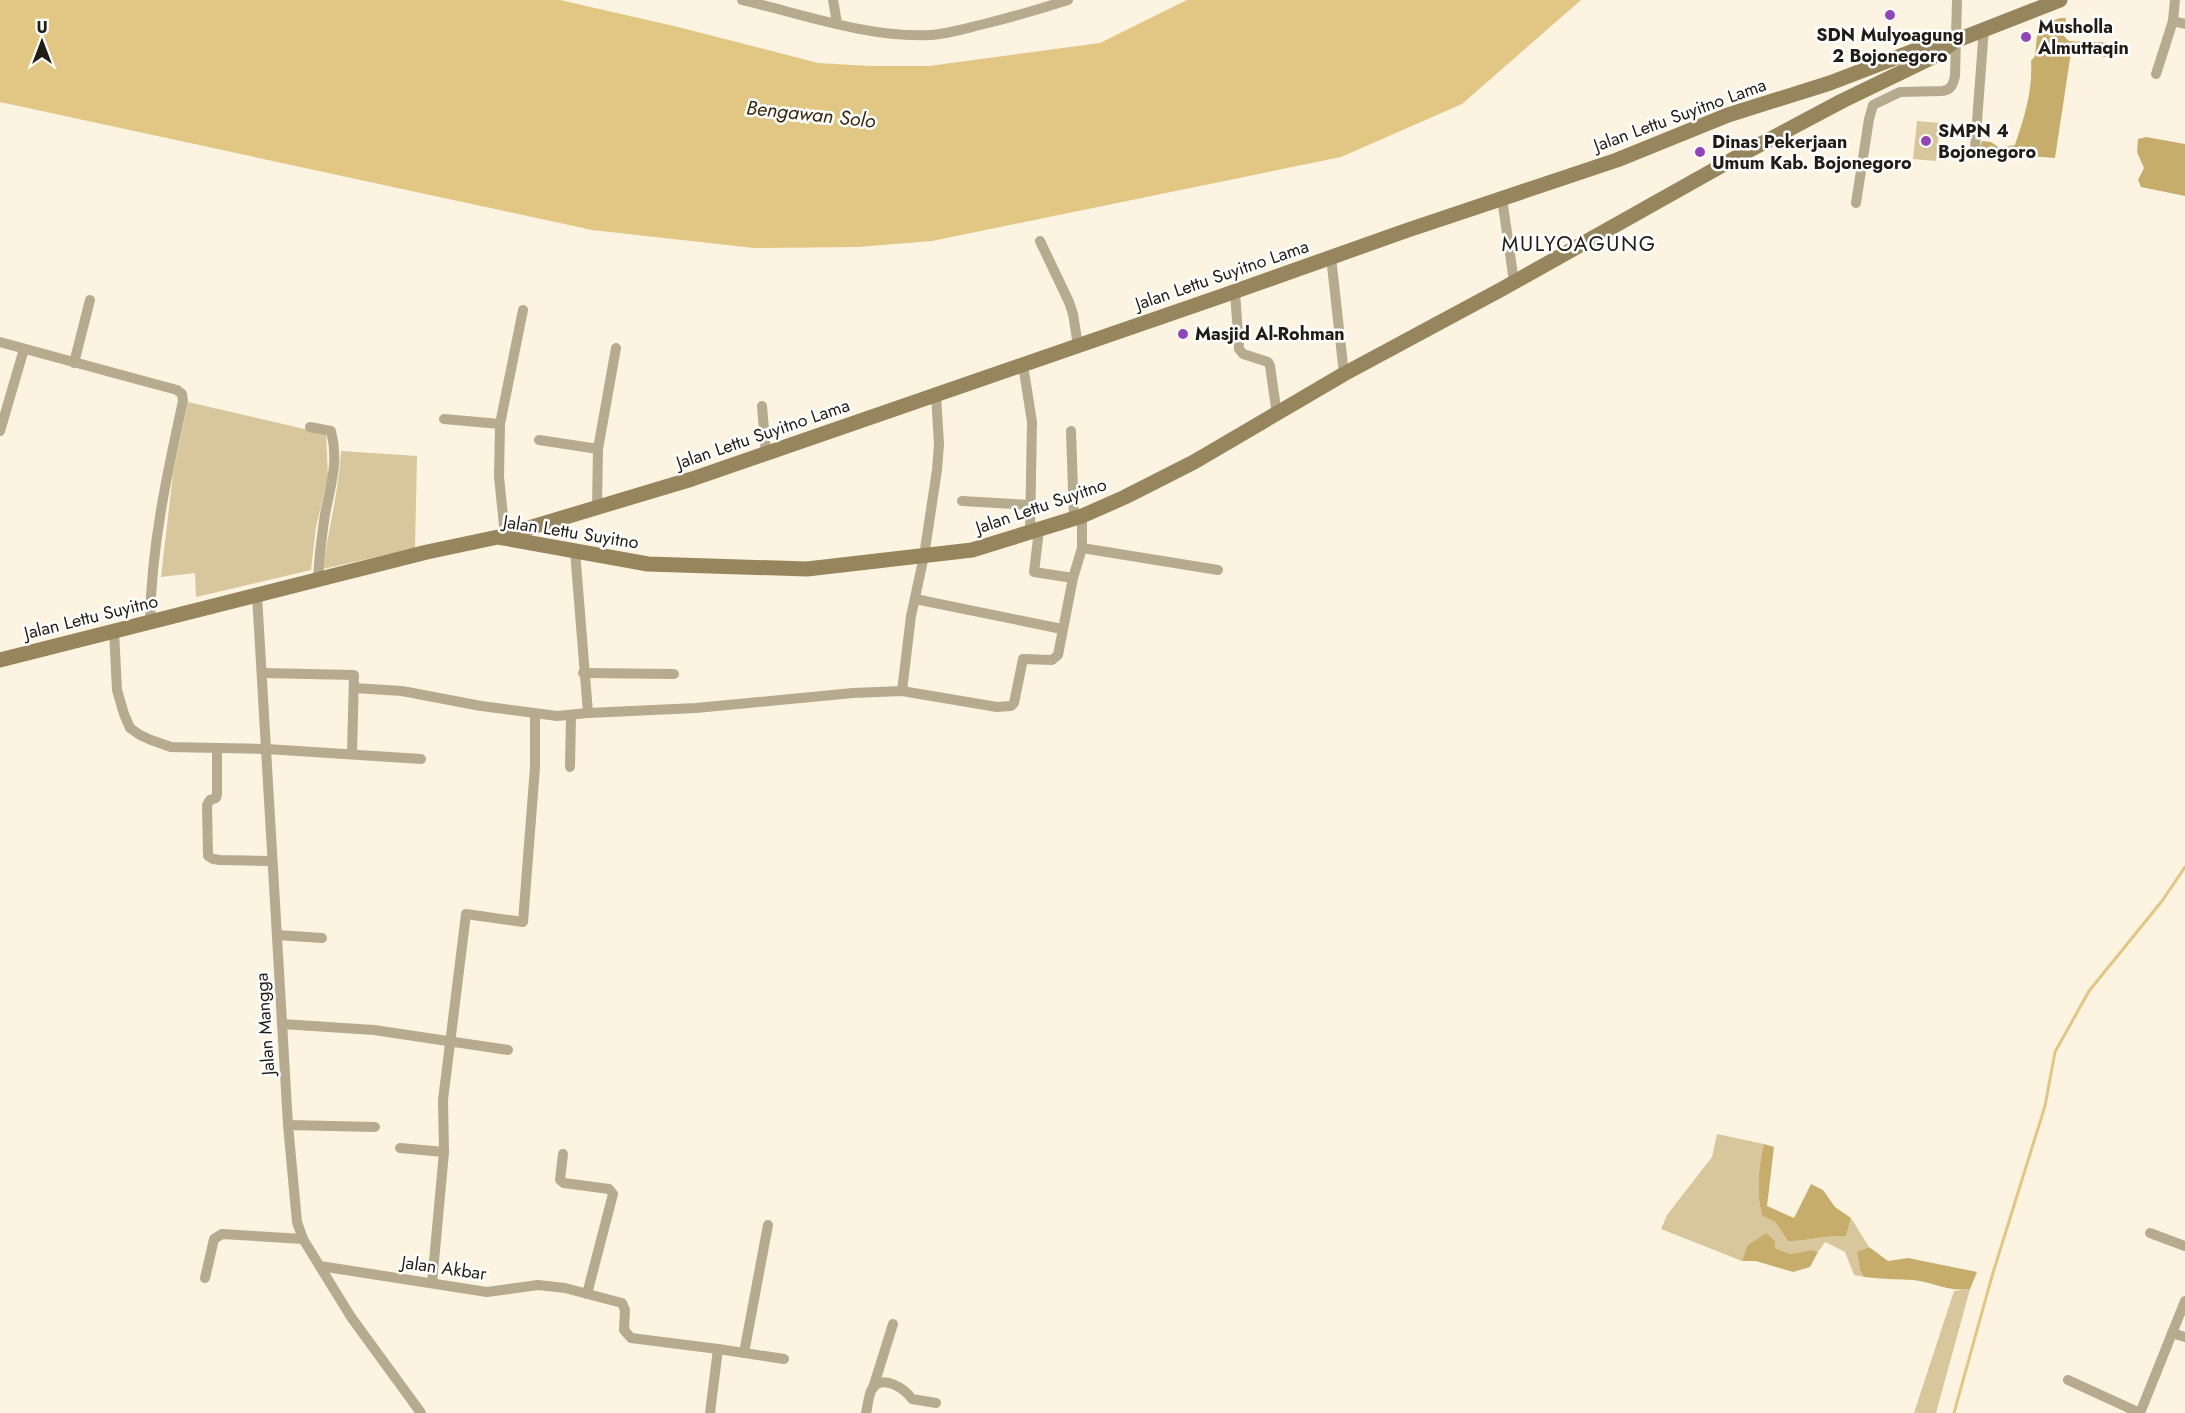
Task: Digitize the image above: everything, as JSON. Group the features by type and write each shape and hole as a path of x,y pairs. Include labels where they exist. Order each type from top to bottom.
{"main road":[{"name":"Jalan Lettu Suyitno","path":"0,660 318,579 502,536 648,564 807,569 972,550 1078,518 1194,462 1344,374 1842,101 1935,56 1955,41 2060,0"},
{"name":"Jalan Lettu Suyitno Lama","path":"502,536 692,479 1623,158 1728,115 1830,83 1929,45 1955,41"},
{"path":"1830,83 1839,86 1842,101"},
{"path":"545,545 537,539 535,531 546,522"}],"street":[{"path":"741,0 855,28 909,35 933,35 1034,11 1068,0"},
{"path":"833,0 837,23"},
{"path":"1856,203 1873,105 1900,92 1950,89 1955,76 1957,0"},
{"path":"2156,74 2173,21 2175,0"},
{"path":"2173,21 2185,24"},
{"path":"1975,148 1984,28"},
{"path":"1503,198 1514,282"},
{"path":"1040,242 1069,302 1078,346"},
{"path":"1331,257 1344,374"},
{"path":"1235,292 1239,349 1243,354 1268,362 1277,415"},
{"path":"74,363 90,300"},
{"path":"502,536 499,477 500,424 523,310"},
{"path":"0,342 177,390 182,394 183,401 163,498 150,592 150,623"},
{"path":"597,507 598,448 616,348"},
{"path":"0,431 24,349"},
{"path":"1023,365 1032,422 1030,506 1034,532 1034,572 1072,578"},
{"path":"902,691 911,616 924,556 939,444 936,395"},
{"path":"762,406 766,453"},
{"path":"444,419 500,424"},
{"path":"310,427 331,430 335,446 335,473 324,521 318,579"},
{"path":"354,688 402,691 470,705 535,714 571,716 902,691 997,707 1011,706 1014,703 1023,659 1055,659 1058,655 1072,578 1082,548 1071,431"},
{"path":"539,440 598,448"},
{"path":"962,501 1030,506"},
{"path":"1082,548 1218,570"},
{"path":"575,551 583,674 588,713"},
{"name":"Jalan Mangga","path":"257,595 288,1125 297,1222 303,1239 351,1317 421,1413"},
{"path":"915,599 1062,630"},
{"path":"114,631 117,690 130,728 140,735 171,747 267,749 421,759"},
{"path":"263,673 354,675 352,754"},
{"path":"583,674 674,674"},
{"path":"432,1283 444,1152 442,1114 466,914 523,922 535,767 535,714"},
{"path":"570,767 571,716"},
{"path":"217,749 217,795 207,805 208,856 220,860 273,861"},
{"path":"277,935 322,938"},
{"path":"282,1024 374,1030 508,1050"},
{"path":"288,1125 375,1127"},
{"path":"400,1148 444,1152"},
{"path":"563,1154 560,1180 564,1183 609,1189 613,1194 587,1293"},
{"path":"744,1353 768,1226"},
{"path":"2150,1233 2185,1246"},
{"path":"205,1278 214,1239 222,1234 303,1239"},
{"name":"Jalan Akbar","path":"320,1266 488,1292 538,1285 565,1288 622,1303 625,1310 624,1330 631,1338 718,1349"},
{"path":"2068,1380 2140,1413 2185,1301"},
{"path":"866,1413 893,1324"},
{"path":"2172,1333 2185,1337"},
{"path":"710,1413 718,1349 784,1359"},
{"path":"873,1388 877,1384 894,1384 900,1386 912,1399 936,1403"}],"shaded area":[{"path":"2066,18 2064,36 2069,41 2109,43 2115,45 2117,52 2113,58 2071,52 2055,158 2028,156 1992,160 1980,147 1982,141 1991,142 2000,148 2015,145 2029,94 2031,61 2035,56 2038,26"},
{"name":"SMPN 4 Bojonegoro","path":"1917,121 1940,123 1936,161 1913,159"},
{"path":"2146,137 2185,144 2185,196 2141,187 2138,180 2144,168 2137,152 2138,139"},
{"path":"188,402 326,434 328,476 316,527 311,570 196,597 195,573 161,577 173,474"},
{"path":"341,451 417,456 415,548 323,569"},
{"path":"1717,1134 1764,1144 1758,1180 1762,1216 1775,1222 1788,1241 1846,1236 1851,1218 1869,1247 1857,1252 1860,1270 1864,1277 1854,1275 1845,1252 1825,1242 1818,1252 1811,1250 1791,1254 1775,1248 1747,1246 1742,1261 1661,1229 1667,1215 1712,1157"},
{"path":"1764,1144 1774,1147 1767,1206 1794,1218 1811,1184 1823,1190 1835,1207 1851,1218 1846,1236 1788,1241 1775,1222 1762,1216 1759,1180"},
{"path":"1766,1233 1775,1241 1775,1248 1791,1254 1811,1250 1818,1252 1810,1267 1793,1272 1756,1261 1742,1261 1747,1246"},
{"path":"1869,1247 1888,1261 1908,1258 1977,1272 1970,1289 1962,1290 1913,1280 1864,1277 1860,1270 1857,1252"},
{"path":"1970,1289 1936,1413 1914,1413 1954,1291"}],"water":[{"name":"Bengawan Solo","path":"0,0 560,0 818,63 929,66 1100,43 1187,0 1581,0 1462,104 1341,157 932,241 858,247 754,248 592,230 0,102"}],"waterway":[{"path":"1954,1413 1992,1276 2045,1106 2055,1052 2089,991 2162,901 2185,867"}],"place":[{"name":"SDN Mulyoagung 2 Bojonegoro","path":"1890,15"},
{"name":"Musholla Almuttaqin","path":"2026,37"},
{"name":"SMPN 4 Bojonegoro","path":"1926,141"},
{"name":"Dinas Pekerjaan Umum Kab. Bojonegoro","path":"1700,152"},
{"name":"Masjid Al-Rohman","path":"1183,334"}],"district":[{"name":"MULYOAGUNG","path":"1579,244"}]}
